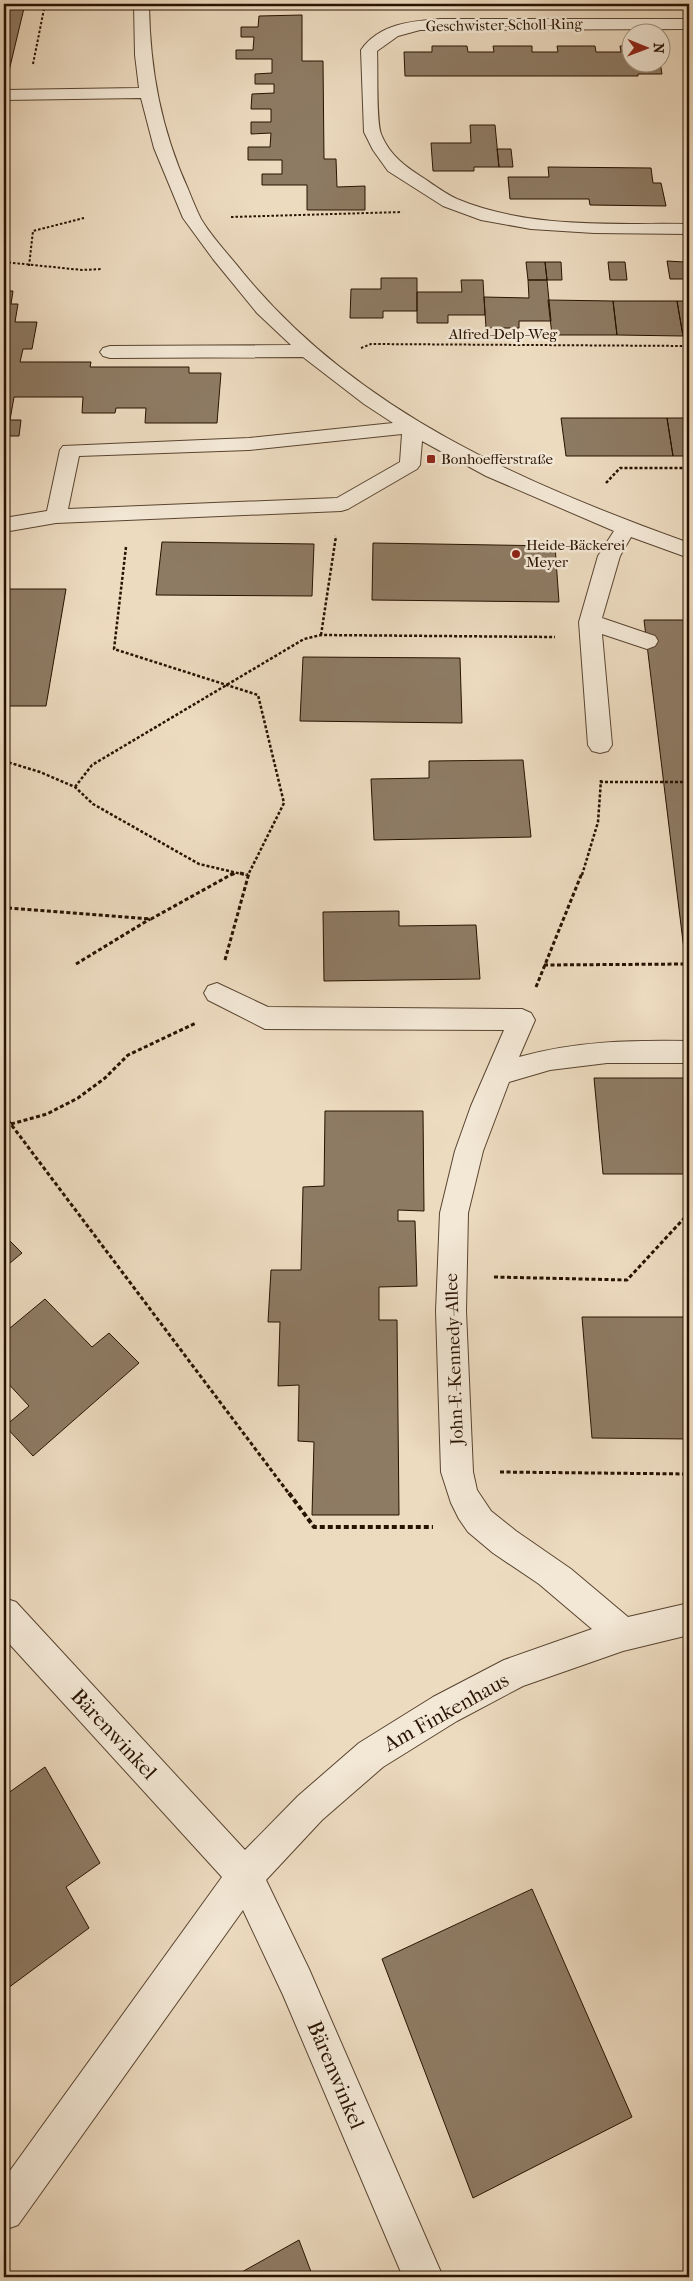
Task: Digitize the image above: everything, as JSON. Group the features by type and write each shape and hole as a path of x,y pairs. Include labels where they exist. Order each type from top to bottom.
{"street":[{"path":"141,5 140,45 147,93 154,125 170,171 192,218 236,280 262,308 314,357 358,391 414,428 502,474 580,510 626,529 689,551"},
{"name":"Geschwister-Scholl-Ring","path":"689,24 440,24 412,26 392,31 378,39 369,50 372,132 381,150 394,166 449,202 487,216 531,224 594,228 689,229"},
{"path":"4,94 147,93"},
{"path":"110,352 314,357"},
{"path":"4,525 56,516 341,504 410,465 414,428"},
{"path":"56,516 70,450 249,444 414,428"},
{"path":"600,745 590,630 609,556 626,529"},
{"path":"590,630 647,641"},
{"path":"217,993 266,1018 522,1020"},
{"name":"John-F.-Kennedy-Allee","path":"522,1020 485,1106 469,1151 454,1213 451,1276 457,1472 460,1492 467,1508 484,1527 549,1572 623,1635"},
{"path":"500,1074 550,1060 608,1052 689,1052"},
{"name":"Bärenwinkel","path":"4,1614 245,1876 296,1982 423,2277"},
{"name":"Am Finkenhaus","path":"245,1876 310,1808 371,1755 445,1709 516,1672 623,1635 689,1619"},
{"path":"4,2211 245,1876"}],"path":[{"path":"26,95 45,4"},
{"path":"192,218 401,212 449,202"},
{"path":"29,266 33,231 84,218"},
{"path":"4,262 82,270 102,269"},
{"name":"Alfred-Delp-Weg","path":"314,357 371,344 689,346"},
{"path":"580,510 620,468 689,468"},
{"path":"320,635 341,504"},
{"path":"10,1124 47,1114 78,1098 105,1078 128,1055 202,1020 217,993 248,875 284,804 258,695 114,649 130,514"},
{"path":"74,787 92,765 304,639 320,635 590,630"},
{"path":"522,1020 582,874 598,822 602,769 600,745"},
{"path":"4,761 40,772 74,787 93,804 199,864 248,875"},
{"path":"600,782 689,782"},
{"path":"76,964 151,919 235,873"},
{"path":"8,908 151,919"},
{"path":"544,965 689,964"},
{"path":"4,1115 314,1527 484,1527"},
{"path":"451,1276 626,1280 689,1213"},
{"path":"457,1472 689,1474"}],"building":[{"path":"4,4 25,4 8,75 4,75"},
{"path":"543,4 543,5 493,5"},
{"path":"634,4 689,5 684,5 684,9 635,8"},
{"path":"302,15 302,61 323,61 324,159 336,159 337,187 365,186 365,210 307,210 307,185 262,185 262,174 282,174 282,160 248,160 248,147 270,147 271,133 251,134 251,122 271,122 271,109 251,109 252,94 274,93 274,84 255,84 255,74 272,73 272,59 236,59 236,50 253,50 254,37 241,37 241,27 258,27 259,16"},
{"path":"432,46 467,46 468,52 494,52 493,46 532,46 532,52 558,52 557,46 595,46 596,52 620,52 620,72 662,72 662,74 638,74 638,76 405,76 404,52 432,52"},
{"path":"470,125 495,125 499,167 474,167 474,171 433,171 431,143 471,143"},
{"path":"497,149 511,149 513,167 499,167"},
{"path":"548,167 651,168 653,183 661,183 666,206 590,205 589,199 510,199 508,177 549,177"},
{"path":"667,261 684,262 687,279 670,279"},
{"path":"526,262 545,262 547,280 528,280"},
{"path":"545,262 561,262 562,280 547,280"},
{"path":"608,262 625,262 627,280 610,280"},
{"path":"381,278 417,278 417,311 383,311 383,318 350,318 351,289 381,289"},
{"path":"461,280 483,280 485,315 448,315 448,323 417,323 417,292 462,292"},
{"path":"528,280 547,280 551,321 519,321 519,328 486,328 484,297 529,298"},
{"path":"4,291 13,291 11,304 18,304 15,322 37,322 32,349 23,349 20,362 91,362 90,367 189,367 189,373 221,373 217,423 145,423 146,408 116,408 115,413 82,413 83,397 14,397 10,420 21,420 19,436 4,436"},
{"path":"548,300 613,301 617,335 552,335"},
{"path":"613,301 677,301 683,336 617,335"},
{"path":"677,301 689,301 689,336 683,336"},
{"path":"561,418 667,418 673,456 566,456"},
{"path":"667,418 689,418 689,456 673,456"},
{"path":"162,542 314,544 312,596 156,595"},
{"path":"373,543 555,546 559,602 372,600"},
{"path":"4,589 66,589 46,706 4,706"},
{"path":"644,620 689,620 689,983 688,983"},
{"path":"303,657 460,658 462,723 300,721"},
{"path":"523,760 531,837 374,840 371,779 429,778 429,761"},
{"path":"399,911 399,926 476,925 480,979 324,981 323,912"},
{"path":"594,1078 689,1078 689,1174 603,1174"},
{"path":"325,1111 423,1111 424,1211 398,1210 398,1221 415,1221 417,1286 379,1287 379,1320 397,1320 399,1515 312,1515 314,1442 298,1441 299,1385 278,1386 280,1322 268,1322 271,1270 301,1270 303,1187 324,1186"},
{"path":"4,1235 22,1253 4,1268"},
{"path":"45,1299 92,1347 109,1333 139,1363 33,1456 5,1426 29,1406 4,1379 4,1333"},
{"path":"582,1317 689,1317 689,1439 592,1438"},
{"path":"45,1767 100,1863 66,1887 89,1928 4,1991 4,1796"},
{"path":"532,1889 632,2117 473,2198 382,1959"},
{"path":"299,2240 313,2277 233,2277"}],"place":[{"name":"Bonhoefferstraße","path":"431,459"},
{"name":"Heide-Bäckerei Meyer","path":"516,554"}]}
